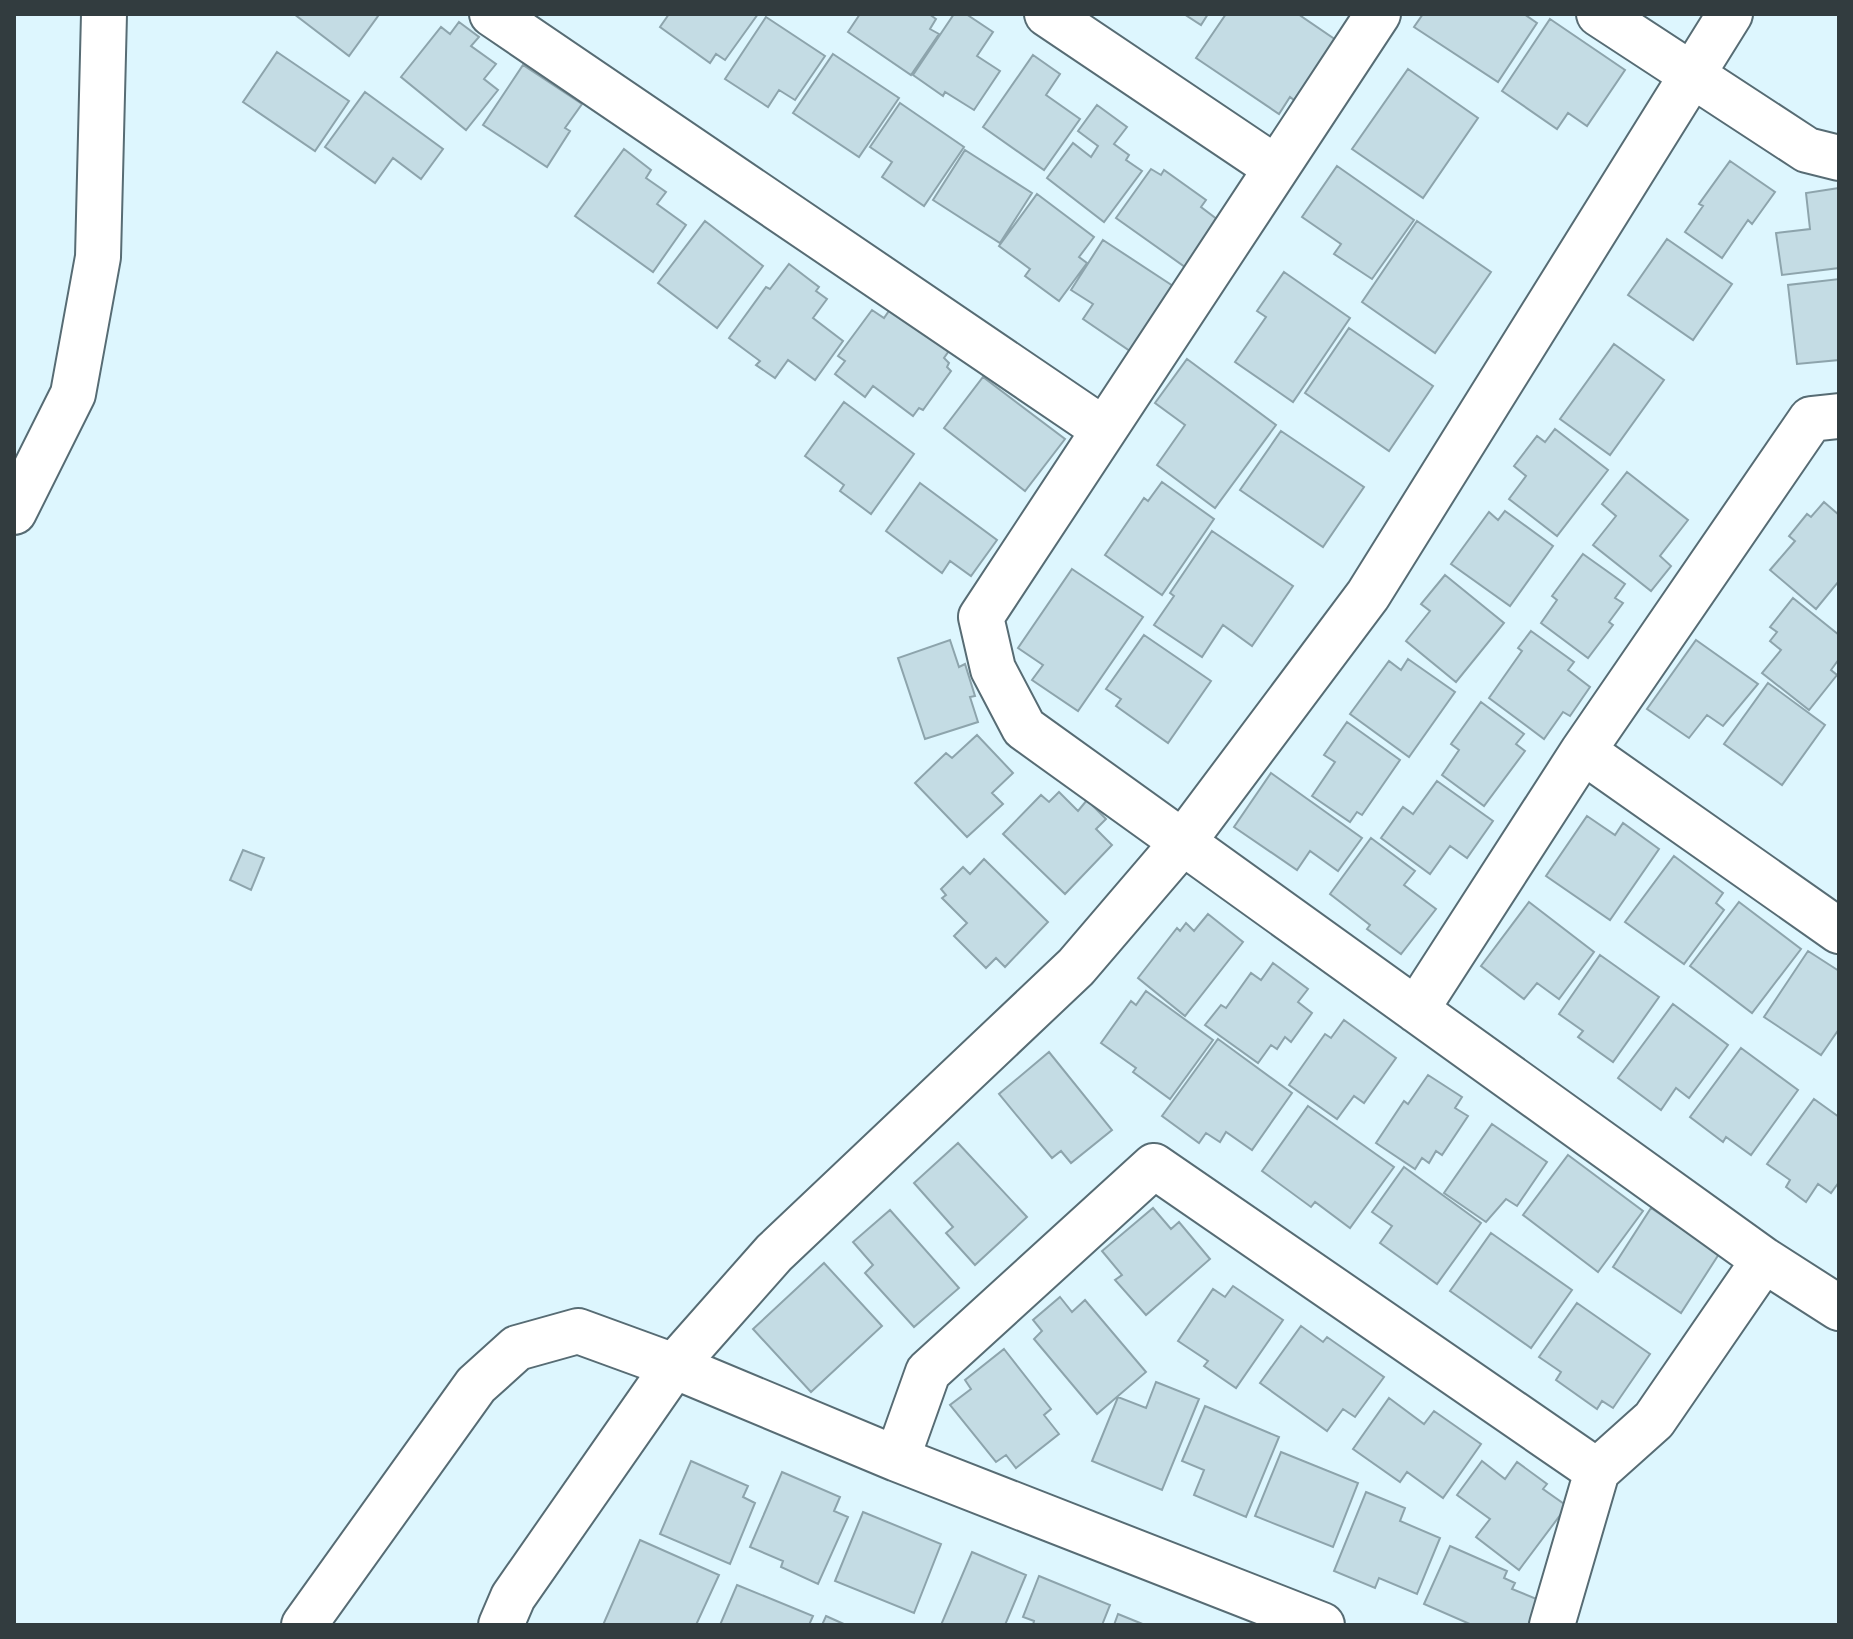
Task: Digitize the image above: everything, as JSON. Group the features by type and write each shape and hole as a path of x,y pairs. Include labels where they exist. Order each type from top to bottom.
{"street":[{"path":"14,512 73,394 98,257 104,14"},
{"path":"492,14 1103,429"},
{"path":"1047,14 1276,168"},
{"path":"1378,14 981,617 993,669 1024,728 1764,1260 1839,1308"},
{"path":"1599,14 1807,150 1839,158"},
{"path":"501,1625 513,1597 674,1366 774,1253 1076,967 1183,842 1368,595 1730,14"},
{"path":"1416,1010 1583,751 1811,419 1839,416"},
{"path":"1583,751 1839,931"},
{"path":"897,1459 928,1372 1154,1166 1597,1471"},
{"path":"1552,1625 1597,1471 1654,1420 1764,1260"},
{"path":"304,1625 476,1385 517,1348 578,1331 674,1366 897,1459 1322,1625"}],"building":[{"path":"294,14 376,14 378,16 349,56"},
{"path":"669,14 758,14 725,60 716,54 710,63 660,27"},
{"path":"860,14 929,14 936,19 930,29 939,34 911,75 848,32"},
{"path":"954,14 966,14 993,32 977,56 1000,71 974,110 945,92 943,96 913,75"},
{"path":"1184,14 1208,14 1201,25"},
{"path":"1226,14 1303,14 1301,16 1336,40 1294,100 1290,97 1279,114 1196,58"},
{"path":"1423,14 1524,14 1537,23 1498,82 1414,27"},
{"path":"766,17 825,56 795,100 779,90 768,107 725,79"},
{"path":"1550,19 1625,70 1587,126 1568,113 1557,129 1502,91"},
{"path":"459,22 479,37 471,46 496,64 484,79 498,90 466,130 401,77 441,27 450,34"},
{"path":"277,52 349,101 315,151 243,102"},
{"path":"833,54 899,98 859,157 793,113"},
{"path":"1033,55 1060,74 1046,95 1080,119 1044,170 983,127"},
{"path":"523,65 582,104 565,128 570,131 547,167 483,125"},
{"path":"1408,69 1478,118 1423,198 1352,149"},
{"path":"365,92 443,149 421,179 393,158 375,183 325,147"},
{"path":"900,103 964,147 924,206 882,177 892,162 870,147"},
{"path":"1097,105 1127,127 1114,144 1129,155 1126,160 1142,171 1104,222 1047,178 1073,143 1091,157 1098,146 1078,131"},
{"path":"624,149 651,170 646,178 666,192 657,204 686,225 653,272 575,216"},
{"path":"965,150 1032,193 1000,243 933,200"},
{"path":"1730,161 1775,192 1752,224 1748,220 1722,258 1685,232 1703,206 1699,204"},
{"path":"1337,166 1414,220 1372,279 1334,254 1341,244 1302,217"},
{"path":"1151,169 1161,175 1164,170 1206,200 1201,207 1218,220 1185,267 1116,218"},
{"path":"1839,188 1839,268 1782,275 1776,233 1810,229 1806,193"},
{"path":"1037,194 1094,237 1079,257 1087,263 1059,301 1025,276 1030,269 999,246"},
{"path":"705,221 763,266 717,328 658,283"},
{"path":"1417,221 1491,272 1435,353 1362,302"},
{"path":"1667,239 1732,284 1693,340 1628,295"},
{"path":"1103,240 1173,286 1130,351 1083,319 1093,304 1071,290"},
{"path":"789,264 819,287 816,291 827,299 813,318 843,341 815,380 788,360 775,378 756,365 760,361 729,338 766,287 770,289"},
{"path":"1284,272 1350,318 1293,402 1235,362 1266,317 1257,311"},
{"path":"1839,279 1839,360 1797,364 1788,285"},
{"path":"893,305 951,348 944,358 951,371 923,410 919,408 913,416 873,386 865,397 835,374 845,361 838,356 872,310 884,318"},
{"path":"1349,328 1433,386 1389,451 1305,393"},
{"path":"1614,344 1664,380 1610,455 1560,419"},
{"path":"1187,359 1276,425 1215,508 1157,465 1185,425 1155,403"},
{"path":"983,377 1065,439 1025,491 944,428"},
{"path":"844,402 914,454 871,514 840,491 844,485 805,456"},
{"path":"1555,429 1608,470 1557,536 1509,499 1526,476 1514,466 1537,436 1545,442"},
{"path":"1281,431 1364,487 1323,547 1240,490"},
{"path":"1627,472 1688,520 1660,556 1671,566 1651,591 1593,545 1616,516 1602,504"},
{"path":"1162,482 1214,519 1162,595 1105,555 1144,498 1148,501"},
{"path":"920,483 997,540 971,576 950,561 942,573 886,531"},
{"path":"1824,502 1839,515 1839,581 1816,609 1770,570 1795,541 1789,536 1807,514 1811,517"},
{"path":"1505,511 1553,546 1510,606 1451,564 1489,512 1498,520"},
{"path":"1212,531 1293,586 1252,646 1223,625 1202,657 1154,625 1174,596 1170,593"},
{"path":"1583,554 1625,584 1615,598 1623,603 1609,622 1613,625 1588,658 1541,623 1557,600 1552,596"},
{"path":"1072,569 1143,617 1078,711 1032,680 1043,665 1018,648"},
{"path":"1445,575 1504,623 1456,682 1406,641 1430,611 1421,604"},
{"path":"1793,598 1839,635 1839,659 1831,670 1837,675 1809,710 1762,673 1781,650 1770,641 1777,632 1770,627"},
{"path":"1531,631 1574,662 1568,670 1590,687 1570,716 1563,712 1544,739 1489,698 1522,651 1518,648"},
{"path":"1144,635 1211,681 1168,743 1116,706 1121,699 1106,689"},
{"path":"950,640 959,667 965,664 975,696 970,697 978,722 925,739 898,658"},
{"path":"1696,640 1758,684 1723,726 1707,715 1689,738 1647,709"},
{"path":"1408,659 1455,692 1409,757 1350,714 1389,661 1401,670"},
{"path":"1768,683 1825,725 1782,785 1724,744"},
{"path":"1481,702 1524,734 1516,744 1525,751 1484,806 1442,775 1459,750 1451,744"},
{"path":"1347,722 1400,760 1362,815 1357,812 1350,822 1312,796 1335,762 1324,755"},
{"path":"977,735 1013,773 992,793 1003,804 967,837 915,783 946,753 952,758"},
{"path":"1271,773 1362,838 1338,871 1310,851 1297,870 1234,827"},
{"path":"1437,781 1493,821 1467,858 1450,846 1430,874 1381,838 1403,807 1413,814"},
{"path":"1059,792 1078,811 1087,800 1106,819 1096,829 1112,845 1065,894 1003,834 1041,795 1049,802"},
{"path":"1587,816 1615,835 1623,823 1659,849 1610,920 1546,876"},
{"path":"1371,838 1415,871 1404,885 1436,909 1401,954 1367,929 1370,925 1330,894"},
{"path":"243,850 264,858 251,890 230,880"},
{"path":"1674,856 1723,893 1716,903 1724,910 1684,964 1625,922"},
{"path":"984,859 1048,922 1005,967 996,958 986,968 954,936 967,923 942,898 946,895 941,889 963,867 970,874"},
{"path":"1529,902 1594,952 1559,999 1537,983 1524,999 1481,966"},
{"path":"1739,902 1801,949 1752,1013 1690,966"},
{"path":"1208,914 1243,942 1185,1016 1138,978 1177,928 1180,931 1186,923 1194,931"},
{"path":"1808,951 1839,971 1839,1029 1821,1055 1764,1017"},
{"path":"1600,955 1659,997 1613,1062 1578,1037 1583,1031 1559,1014"},
{"path":"1273,963 1308,989 1298,1002 1312,1013 1291,1042 1285,1037 1277,1049 1271,1045 1258,1063 1205,1025 1221,1005 1226,1008 1251,973 1261,980"},
{"path":"1146,991 1213,1040 1170,1099 1133,1072 1136,1068 1101,1043 1131,1001 1136,1005"},
{"path":"1673,1004 1728,1045 1689,1098 1676,1088 1661,1110 1618,1078"},
{"path":"1344,1020 1396,1058 1364,1103 1354,1096 1337,1119 1289,1085 1325,1034 1331,1038"},
{"path":"1218,1039 1292,1093 1252,1150 1226,1132 1220,1142 1206,1133 1199,1143 1162,1116"},
{"path":"1741,1048 1798,1090 1751,1155 1726,1137 1723,1142 1690,1117"},
{"path":"1049,1052 1112,1130 1071,1163 1061,1151 1052,1158 999,1094"},
{"path":"1428,1075 1462,1097 1455,1108 1468,1116 1442,1155 1436,1151 1429,1163 1422,1158 1415,1169 1376,1143 1404,1101 1408,1104"},
{"path":"1814,1099 1839,1117 1839,1182 1831,1193 1818,1184 1806,1202 1786,1187 1790,1180 1767,1164"},
{"path":"1308,1106 1394,1167 1350,1228 1315,1202 1311,1207 1262,1171"},
{"path":"1492,1124 1547,1162 1517,1206 1506,1199 1486,1222 1444,1193"},
{"path":"958,1143 1027,1217 975,1265 946,1233 953,1227 914,1183"},
{"path":"1568,1155 1643,1211 1598,1272 1523,1215"},
{"path":"1404,1167 1481,1223 1437,1284 1380,1243 1392,1226 1372,1212"},
{"path":"1153,1208 1171,1229 1179,1222 1210,1259 1146,1315 1115,1280 1122,1275 1102,1251"},
{"path":"1651,1208 1719,1254 1681,1313 1613,1267"},
{"path":"890,1210 959,1288 914,1327 865,1273 873,1265 853,1242"},
{"path":"1491,1233 1572,1290 1531,1348 1450,1291"},
{"path":"824,1263 882,1326 811,1392 753,1329"},
{"path":"1233,1286 1283,1320 1236,1388 1204,1366 1208,1361 1178,1341 1213,1289 1225,1297"},
{"path":"1060,1297 1072,1312 1085,1300 1146,1372 1097,1414 1034,1339 1042,1331 1033,1320"},
{"path":"1577,1303 1650,1354 1613,1408 1602,1401 1597,1409 1556,1380 1561,1372 1539,1357"},
{"path":"1301,1326 1323,1342 1327,1337 1384,1377 1355,1417 1343,1409 1327,1431 1260,1383"},
{"path":"1004,1349 1051,1409 1044,1415 1059,1434 1016,1468 1006,1455 996,1462 950,1405 971,1389 965,1380"},
{"path":"1156,1382 1199,1399 1162,1490 1092,1461 1118,1397 1146,1408"},
{"path":"1389,1398 1424,1424 1434,1411 1481,1444 1443,1498 1407,1472 1400,1482 1353,1449"},
{"path":"1205,1406 1279,1437 1246,1517 1194,1495 1204,1470 1182,1461"},
{"path":"1281,1452 1358,1483 1333,1547 1255,1516"},
{"path":"691,1461 748,1486 743,1497 755,1503 730,1564 660,1534"},
{"path":"1482,1461 1505,1479 1517,1462 1547,1484 1543,1489 1567,1506 1519,1570 1476,1537 1490,1519 1457,1495"},
{"path":"782,1472 840,1497 834,1511 848,1517 818,1584 781,1567 783,1561 750,1547"},
{"path":"1366,1492 1405,1508 1400,1521 1440,1538 1417,1594 1379,1578 1375,1588 1334,1571"},
{"path":"863,1512 941,1544 914,1613 835,1581"},
{"path":"640,1540 719,1575 696,1625 603,1625"},
{"path":"1450,1546 1507,1571 1504,1578 1515,1583 1512,1589 1539,1600 1528,1625 1472,1625 1424,1604"},
{"path":"972,1552 1026,1575 1005,1625 941,1625"},
{"path":"1039,1576 1110,1605 1102,1625 1033,1625 1034,1621 1023,1617"},
{"path":"737,1585 813,1616 809,1625 720,1625"},
{"path":"1118,1614 1145,1625 1114,1625"},
{"path":"826,1616 846,1625 822,1625"}]}
